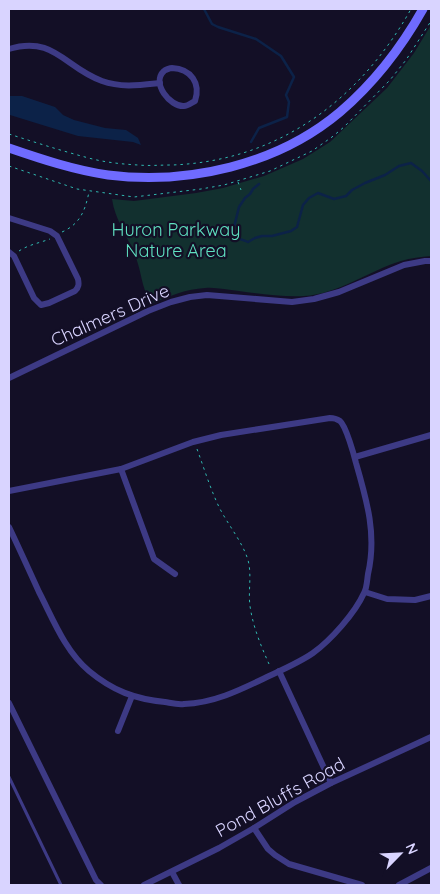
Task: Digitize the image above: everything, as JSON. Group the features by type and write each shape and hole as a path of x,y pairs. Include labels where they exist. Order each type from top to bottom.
{"main road":[{"path":"9,148 84,171 129,177 190,175 223,169 253,160 304,137 344,108 369,84 392,56 423,9"}],"street":[{"path":"9,49 20,45 46,47 78,69 104,82 121,85 160,83"},
{"path":"179,68 186,71 196,85 197,94 195,101 189,105 182,106 174,104 162,90 160,83 161,76 165,71 179,68"},
{"path":"9,218 50,231 57,236 78,279 78,288 49,303 41,304 34,298 14,256 9,252"},
{"name":"Chalmers Drive","path":"9,378 148,311 171,302 206,295 292,302 314,299 339,292 404,265 431,261"},
{"path":"9,491 121,469 193,442 222,435 330,418 340,420 343,424 355,457 368,507 372,532 372,559 365,592 349,616 313,653 279,672 225,696 183,705 132,696 104,682 79,662 56,626 9,526"},
{"path":"355,457 431,435"},
{"path":"121,469 154,559 175,574"},
{"path":"365,592 387,599 415,600 431,596"},
{"path":"279,672 330,783"},
{"path":"118,731 132,696"},
{"path":"9,703 73,836 96,880 101,885"},
{"name":"Pond Bluffs Road","path":"144,885 219,848 330,783 431,737"},
{"path":"254,828 268,849 290,864 362,885"},
{"path":"399,885 431,868"},
{"path":"172,872 179,885"}],"lane":[{"path":"9,777 61,885"}],"path":[{"path":"9,134 86,158 138,165 185,164 234,156 265,145 292,132 340,99 374,64 392,41 411,9"},
{"path":"9,166 77,189 134,197 224,185 270,171 312,151 332,137 376,96 406,60 431,20"},
{"path":"238,181 241,190"},
{"path":"193,442 218,505 227,523 239,540 249,563 250,606 253,622 260,645 269,664"}],"green space":[{"name":"Huron Parkway Nature Area","path":"431,25 431,256 412,258 389,265 341,287 317,294 280,296 205,288 185,291 153,303 145,290 138,264 116,216 112,199 134,201 223,188 264,176 303,159 330,142 387,88 414,53"}],"water":[{"path":"9,96 22,96 55,107 63,115 74,120 105,128 126,130 138,138 141,145 133,142 78,136 9,115"}],"waterway":[{"path":"204,9 212,24 256,39 281,56 294,77 286,95 289,102 287,117 259,128 251,142"},
{"path":"259,184 239,207 233,231 237,237 248,242 262,236 272,236 291,231 297,227 303,205 309,198 318,193 334,199 346,196 352,190 365,183 385,175 399,166 411,163 431,181"}]}
